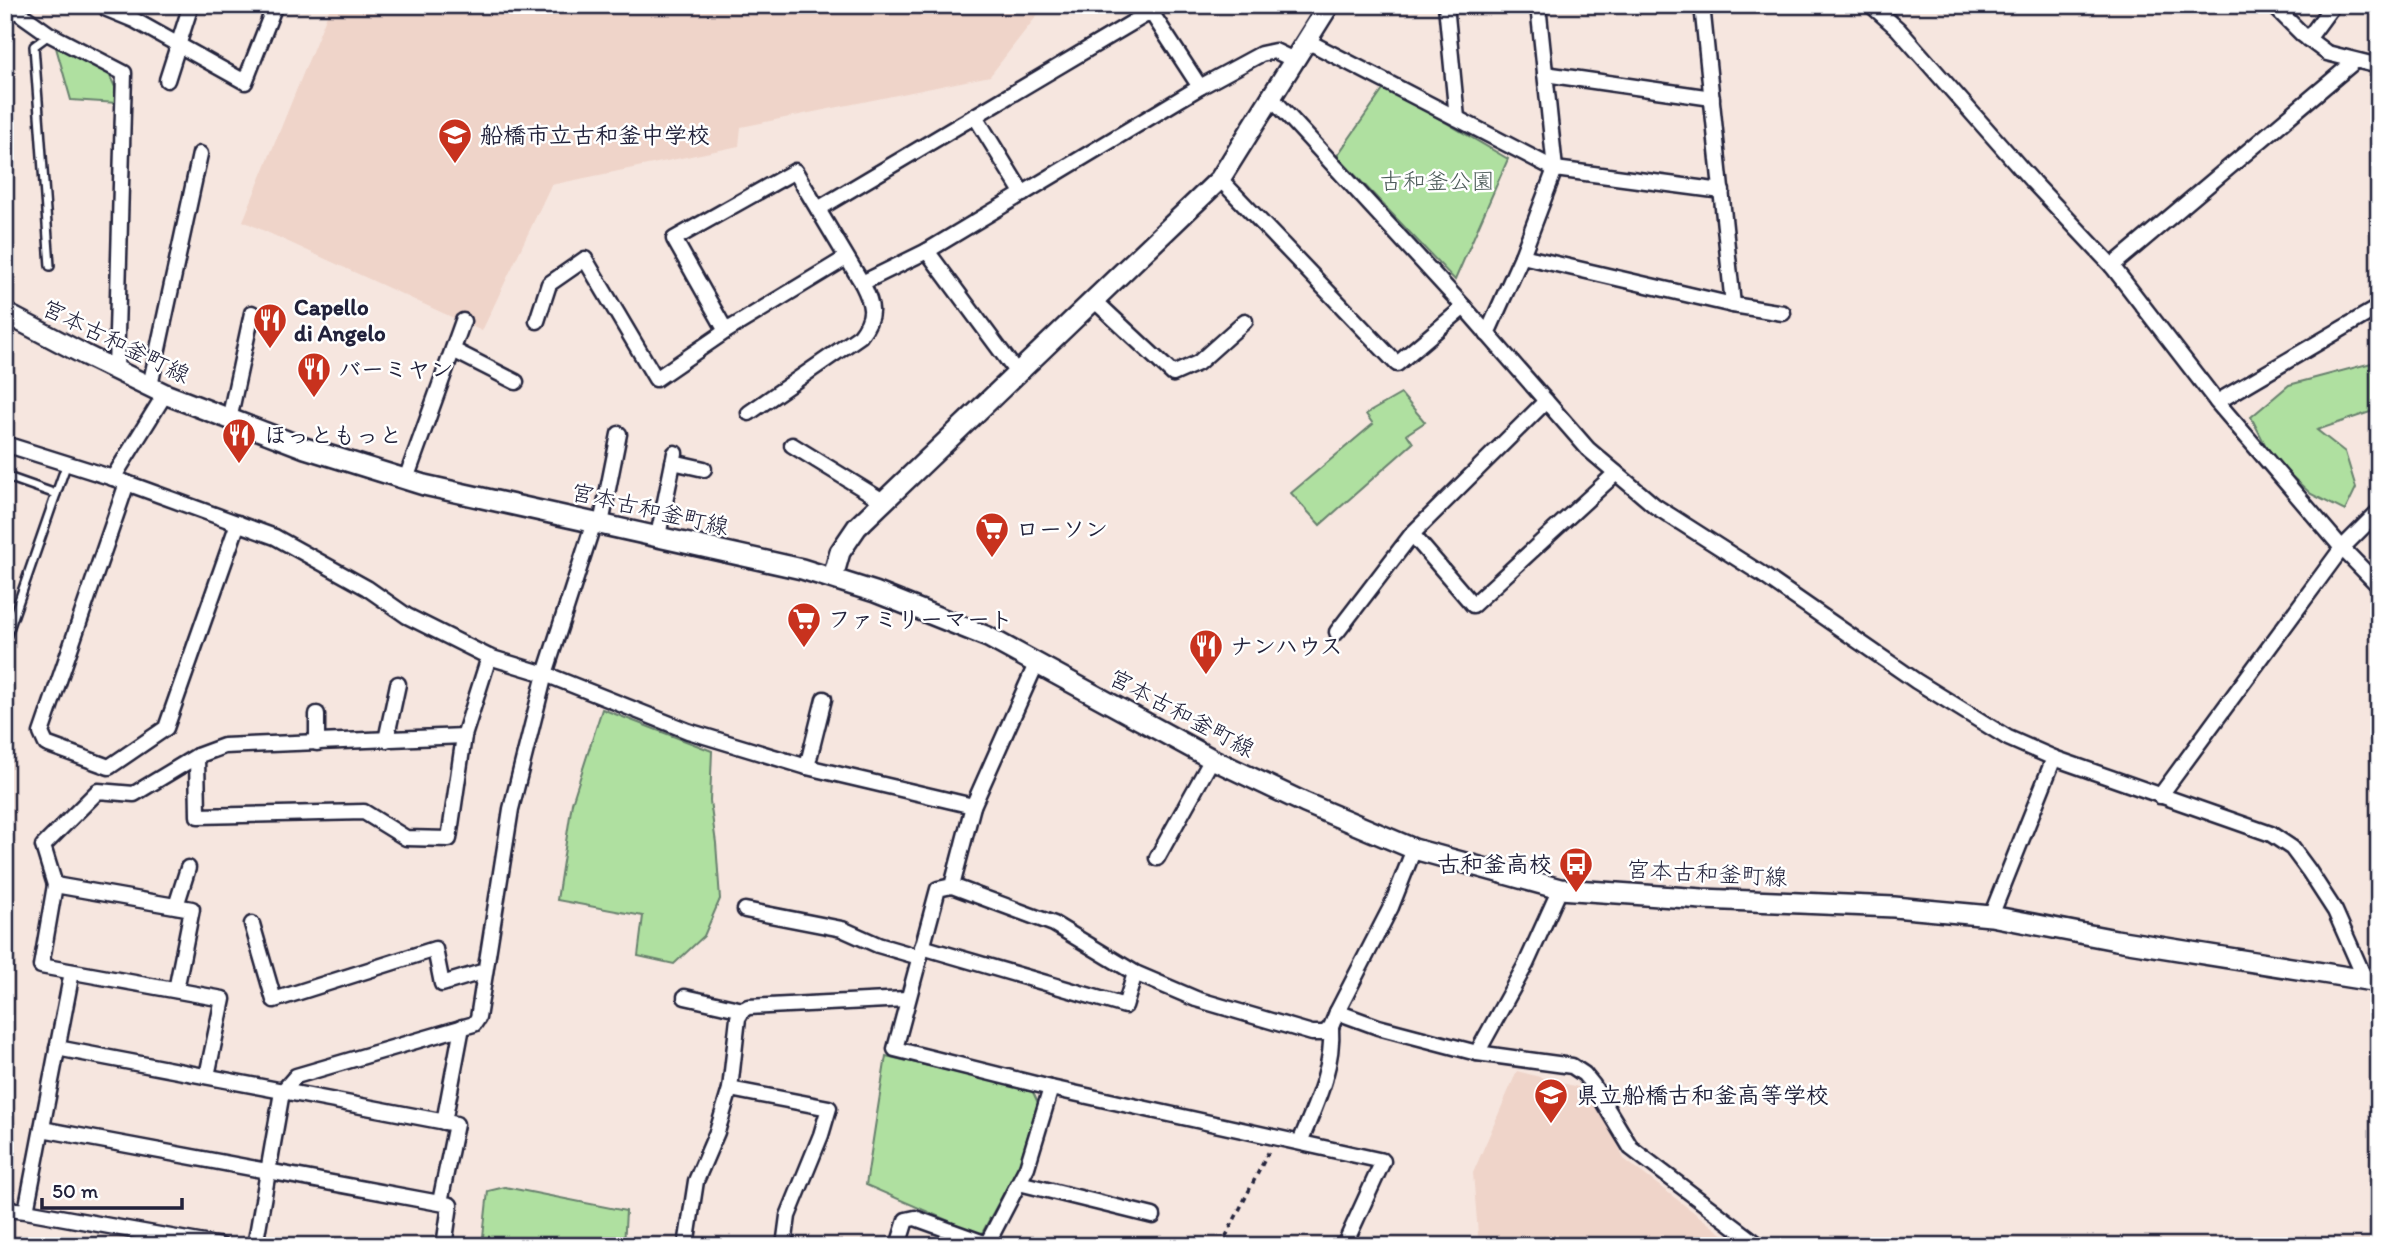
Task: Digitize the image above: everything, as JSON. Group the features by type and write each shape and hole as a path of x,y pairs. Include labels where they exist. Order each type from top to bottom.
{"street":[{"path":"8,5 49,34 124,73 116,370"},
{"path":"167,80 191,5"},
{"path":"107,9 134,20 245,82 275,5"},
{"path":"833,577 840,552 848,538 883,501 1220,179 1329,5"},
{"path":"1446,5 1457,118"},
{"path":"1487,334 1522,256 1555,169 1538,5"},
{"path":"1702,5 1733,304"},
{"path":"1871,5 1898,29 2033,182 2112,266 2217,402 2342,548 2379,586"},
{"path":"2273,5 2327,53 2379,66"},
{"path":"2308,38 2333,5"},
{"path":"818,209 1152,7 1200,87"},
{"path":"1307,41 1555,169 1722,191"},
{"path":"862,283 928,251 1200,87 1261,54 1275,51 1294,60"},
{"path":"2112,266 2355,61"},
{"path":"1545,75 1712,98"},
{"path":"1272,98 1464,307 1588,449 1655,506 1760,573 1916,681 2008,737 2054,758 2271,834 2292,848 2335,911 2372,981"},
{"path":"975,116 1023,194"},
{"path":"200,154 158,390 120,480 41,733 46,744 109,767 166,728 238,523"},
{"path":"726,331 674,239 795,171 862,283 870,300 872,314 869,324 860,336 749,414"},
{"path":"1220,179 1397,365 1464,307"},
{"path":"928,251 1018,374"},
{"path":"1522,256 1783,313"},
{"path":"537,321 549,284 585,259 656,379 726,331 846,258"},
{"path":"1094,300 1173,374 1198,363 1245,321"},
{"path":"2217,402 2379,307"},
{"name":"宮本古和釜町線","path":"5,313 158,390 305,448 406,479 833,577 988,637 1212,759 1305,803 1414,849 1560,889 1702,899 1894,907 1992,916 2116,940 2372,981"},
{"path":"229,420 252,313"},
{"path":"406,479 463,321"},
{"path":"453,350 516,382"},
{"path":"1337,632 1412,534 1546,401"},
{"path":"255,1246 282,1092 296,1076 474,1024 478,1018 511,809 545,674 597,523 619,434"},
{"path":"5,444 120,480 275,537 367,588 407,616 489,657 545,674 688,731 807,767 973,806"},
{"path":"792,445 883,501"},
{"path":"659,536 674,458 704,469"},
{"path":"1412,534 1473,605 1616,473"},
{"path":"2160,796 2342,548 2379,511"},
{"path":"197,756 198,816 364,812 405,838 449,839 464,736 489,657"},
{"path":"952,886 973,806 1037,662"},
{"path":"386,740 398,684"},
{"path":"807,767 824,699"},
{"path":"317,714 317,743"},
{"path":"207,1076 223,999 41,966 55,885 43,846 98,791 134,794 197,756 224,746 464,736"},
{"path":"1992,916 2054,758"},
{"path":"1157,858 1212,759"},
{"path":"1300,1142 1317,1101 1332,1047 1331,1027 1336,1012 1391,907 1414,849"},
{"path":"176,906 188,868"},
{"path":"55,885 192,909 176,990"},
{"path":"1331,1027 1325,1033 1312,1033 1196,999 1135,973 1054,925 952,886 938,889 906,999 895,1049 1051,1088 1383,1161 1344,1246"},
{"path":"1477,1053 1526,964 1560,889"},
{"path":"745,910 842,929 878,945 920,952 1125,1006 1135,973"},
{"path":"252,925 274,1000 435,948 442,984 485,971"},
{"path":"26,1210 72,972"},
{"path":"685,997 743,1010"},
{"path":"686,1246 696,1181 717,1132 730,1089 738,1018 743,1010 748,1007 906,999"},
{"path":"1336,1012 1378,1027 1477,1053 1572,1066 1584,1074 1631,1148 1760,1246"},
{"path":"444,1122 462,1027"},
{"path":"57,1048 456,1124 440,1202"},
{"path":"898,1246 906,1220 915,1218 987,1245 1027,1167 1051,1088"},
{"path":"730,1089 829,1108 821,1135 788,1216 784,1246"},
{"path":"41,1129 440,1202 450,1205 444,1246"},
{"path":"1019,1183 1153,1216"},
{"path":"5,1213 6,1209 26,1210 222,1246"}],"lane":[{"path":"49,34 34,46 50,266"},
{"path":"5,641 67,463"},
{"path":"5,475 56,494"}],"path":[{"path":"1221,1246 1276,1138"}],"shaded area":[{"name":"船橋市立古和釜中学校","path":"331,5 1045,5 990,76 741,127 739,146 551,185 482,331 243,221"},
{"name":"県立船橋古和釜高等学校","path":"1517,1071 1593,1091 1624,1159 1738,1246 1479,1246 1473,1173"}],"green space":[{"path":"55,44 108,72 115,87 117,103 71,100"},
{"name":"古和釜公園","path":"1385,87 1508,159 1455,280 1337,156"},
{"path":"2379,361 2379,409 2317,430 2345,452 2356,488 2345,511 2311,494 2272,458 2251,417 2289,385"},
{"path":"1401,394 1425,422 1407,434 1413,443 1320,525 1291,493 1373,424 1366,414"},
{"path":"602,709 712,751 710,801 720,899 704,936 674,964 638,956 643,916 557,900 572,803"},
{"path":"886,1056 1032,1090 1038,1103 1019,1165 981,1235 866,1185"},
{"path":"505,1187 626,1211 624,1246 482,1246 488,1191"}],"place":[{"name":"船橋市立古和釜中学校","path":"455,165"},
{"name":"Capello di Angelo","path":"270,350"},
{"name":"バーミヤン","path":"314,399"},
{"name":"ほっともっと","path":"239,465"},
{"name":"ローソン","path":"992,559"},
{"name":"ファミリーマート","path":"804,649"},
{"name":"ナンハウス","path":"1206,676"},
{"name":"古和釜高校","path":"1576,894"},
{"name":"県立船橋古和釜高等学校","path":"1551,1125"}]}
